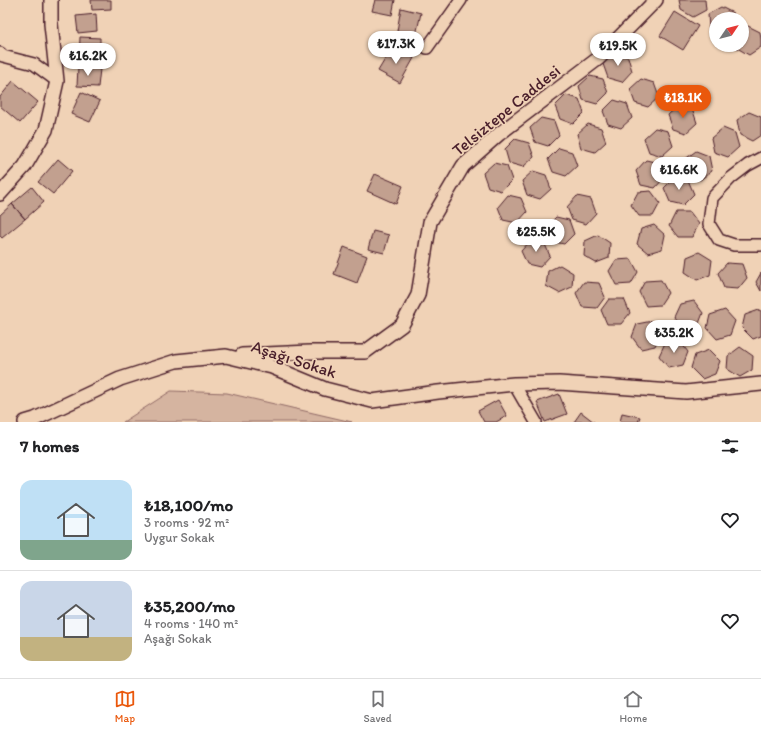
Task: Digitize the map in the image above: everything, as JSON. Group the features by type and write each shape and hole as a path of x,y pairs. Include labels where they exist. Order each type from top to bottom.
{"street":[{"path":"0,194 25,166 46,130 57,81 51,24 51,0"},
{"path":"427,48 461,0"},
{"name":"Telsiztepe Caddesi","path":"226,356 310,352 365,352 402,325 418,295 430,222 463,166 500,134 599,58 656,0"},
{"path":"0,53 3,56 34,64 57,81"},
{"path":"761,158 748,165 731,178 712,198 709,224 719,240 734,245 761,245"},
{"name":"Aşağı Sokak","path":"25,422 35,419 120,379 176,361 226,356 272,367 325,389 372,401 514,384 560,383 686,392 761,384"},
{"path":"514,384 536,422"}],"shaded area":[{"path":"171,391 227,393 352,422 123,422"}],"building":[{"path":"91,0 111,0 111,9 92,10"},
{"path":"375,0 395,0 392,15 372,11"},
{"path":"679,0 705,0 706,10 693,17 681,10"},
{"path":"721,7 731,12 712,12"},
{"path":"401,8 421,13 416,35 397,31"},
{"path":"675,12 698,26 683,50 660,36"},
{"path":"96,14 97,31 78,33 76,16"},
{"path":"749,26 760,32 761,47 749,55 744,52 749,52"},
{"path":"80,37 100,38 100,62 79,61"},
{"path":"393,46 414,58 400,83 378,71"},
{"path":"614,53 628,57 632,71 622,82 608,78 603,64"},
{"path":"78,67 100,69 98,87 77,86"},
{"path":"590,76 603,79 608,93 597,104 583,100 579,86"},
{"path":"641,79 654,83 659,97 648,107 635,103 630,89"},
{"path":"13,81 38,102 20,123 0,106 0,97"},
{"path":"81,92 100,101 90,122 71,114"},
{"path":"566,95 579,99 584,113 573,124 560,119 555,106"},
{"path":"614,100 627,104 632,118 621,128 608,124 603,111"},
{"path":"679,105 692,108 697,123 686,133 673,129 668,115"},
{"path":"749,112 761,117 761,135 752,141 740,135 737,120"},
{"path":"541,118 554,121 559,135 548,146 535,142 530,128"},
{"path":"588,124 601,128 606,142 595,152 581,148 577,134"},
{"path":"655,128 668,131 673,146 662,156 649,152 644,138"},
{"path":"723,128 735,133 739,147 728,157 714,152 711,138"},
{"path":"515,139 529,143 534,157 523,167 509,163 505,149"},
{"path":"559,148 572,152 577,166 566,176 553,172 548,159"},
{"path":"696,151 709,156 712,171 700,180 687,174 684,160"},
{"path":"58,159 72,171 53,194 38,182"},
{"path":"646,160 659,163 665,177 655,188 641,185 636,171"},
{"path":"494,163 507,166 512,180 501,191 488,187 483,173"},
{"path":"533,171 546,175 551,189 540,199 527,195 522,181"},
{"path":"375,174 403,186 396,204 367,191"},
{"path":"675,177 688,180 694,194 683,205 670,202 664,188"},
{"path":"32,187 44,202 25,219 12,204"},
{"path":"651,191 660,203 653,216 639,216 631,205 638,192"},
{"path":"508,195 521,198 527,212 517,223 503,220 498,207"},
{"path":"577,196 591,199 596,213 586,224 572,220 567,207"},
{"path":"12,204 25,219 2,238 0,236 0,215"},
{"path":"676,212 690,212 699,224 692,237 678,237 669,226"},
{"path":"556,217 569,220 574,234 564,244 550,241 545,228"},
{"path":"654,225 665,235 662,249 648,253 637,244 641,229"},
{"path":"373,231 389,235 384,253 368,249"},
{"path":"598,235 610,243 609,258 596,263 584,256 585,241"},
{"path":"531,240 544,242 550,256 540,267 527,264 521,251"},
{"path":"344,247 367,256 357,283 334,274"},
{"path":"699,252 712,260 710,275 697,280 685,272 687,257"},
{"path":"631,259 638,272 631,284 616,285 609,271 616,260"},
{"path":"727,263 742,264 747,278 738,289 724,288 718,273"},
{"path":"560,265 573,273 572,287 559,293 546,286 548,271"},
{"path":"761,273 761,291 756,282"},
{"path":"661,280 668,293 660,305 646,306 639,292 645,281"},
{"path":"584,282 599,283 605,297 597,308 582,307 576,293"},
{"path":"609,299 624,299 630,313 621,324 607,324 601,310"},
{"path":"694,301 703,313 698,326 684,329 674,317 680,304"},
{"path":"725,310 735,321 730,335 717,339 707,328 710,315"},
{"path":"759,310 761,311 761,336 753,339 742,328 745,315"},
{"path":"652,321 661,333 655,346 641,349 632,337 637,324"},
{"path":"679,340 688,352 683,365 669,368 659,356 665,343"},
{"path":"740,347 753,356 752,370 740,377 727,369 728,356"},
{"path":"709,350 720,361 715,374 702,379 691,368 695,355"},
{"path":"559,394 567,414 545,422 537,402"},
{"path":"498,400 507,416 496,422 484,422 478,411"},
{"path":"581,412 594,422 574,422"},
{"path":"622,413 640,417 638,422 620,422"}]}
